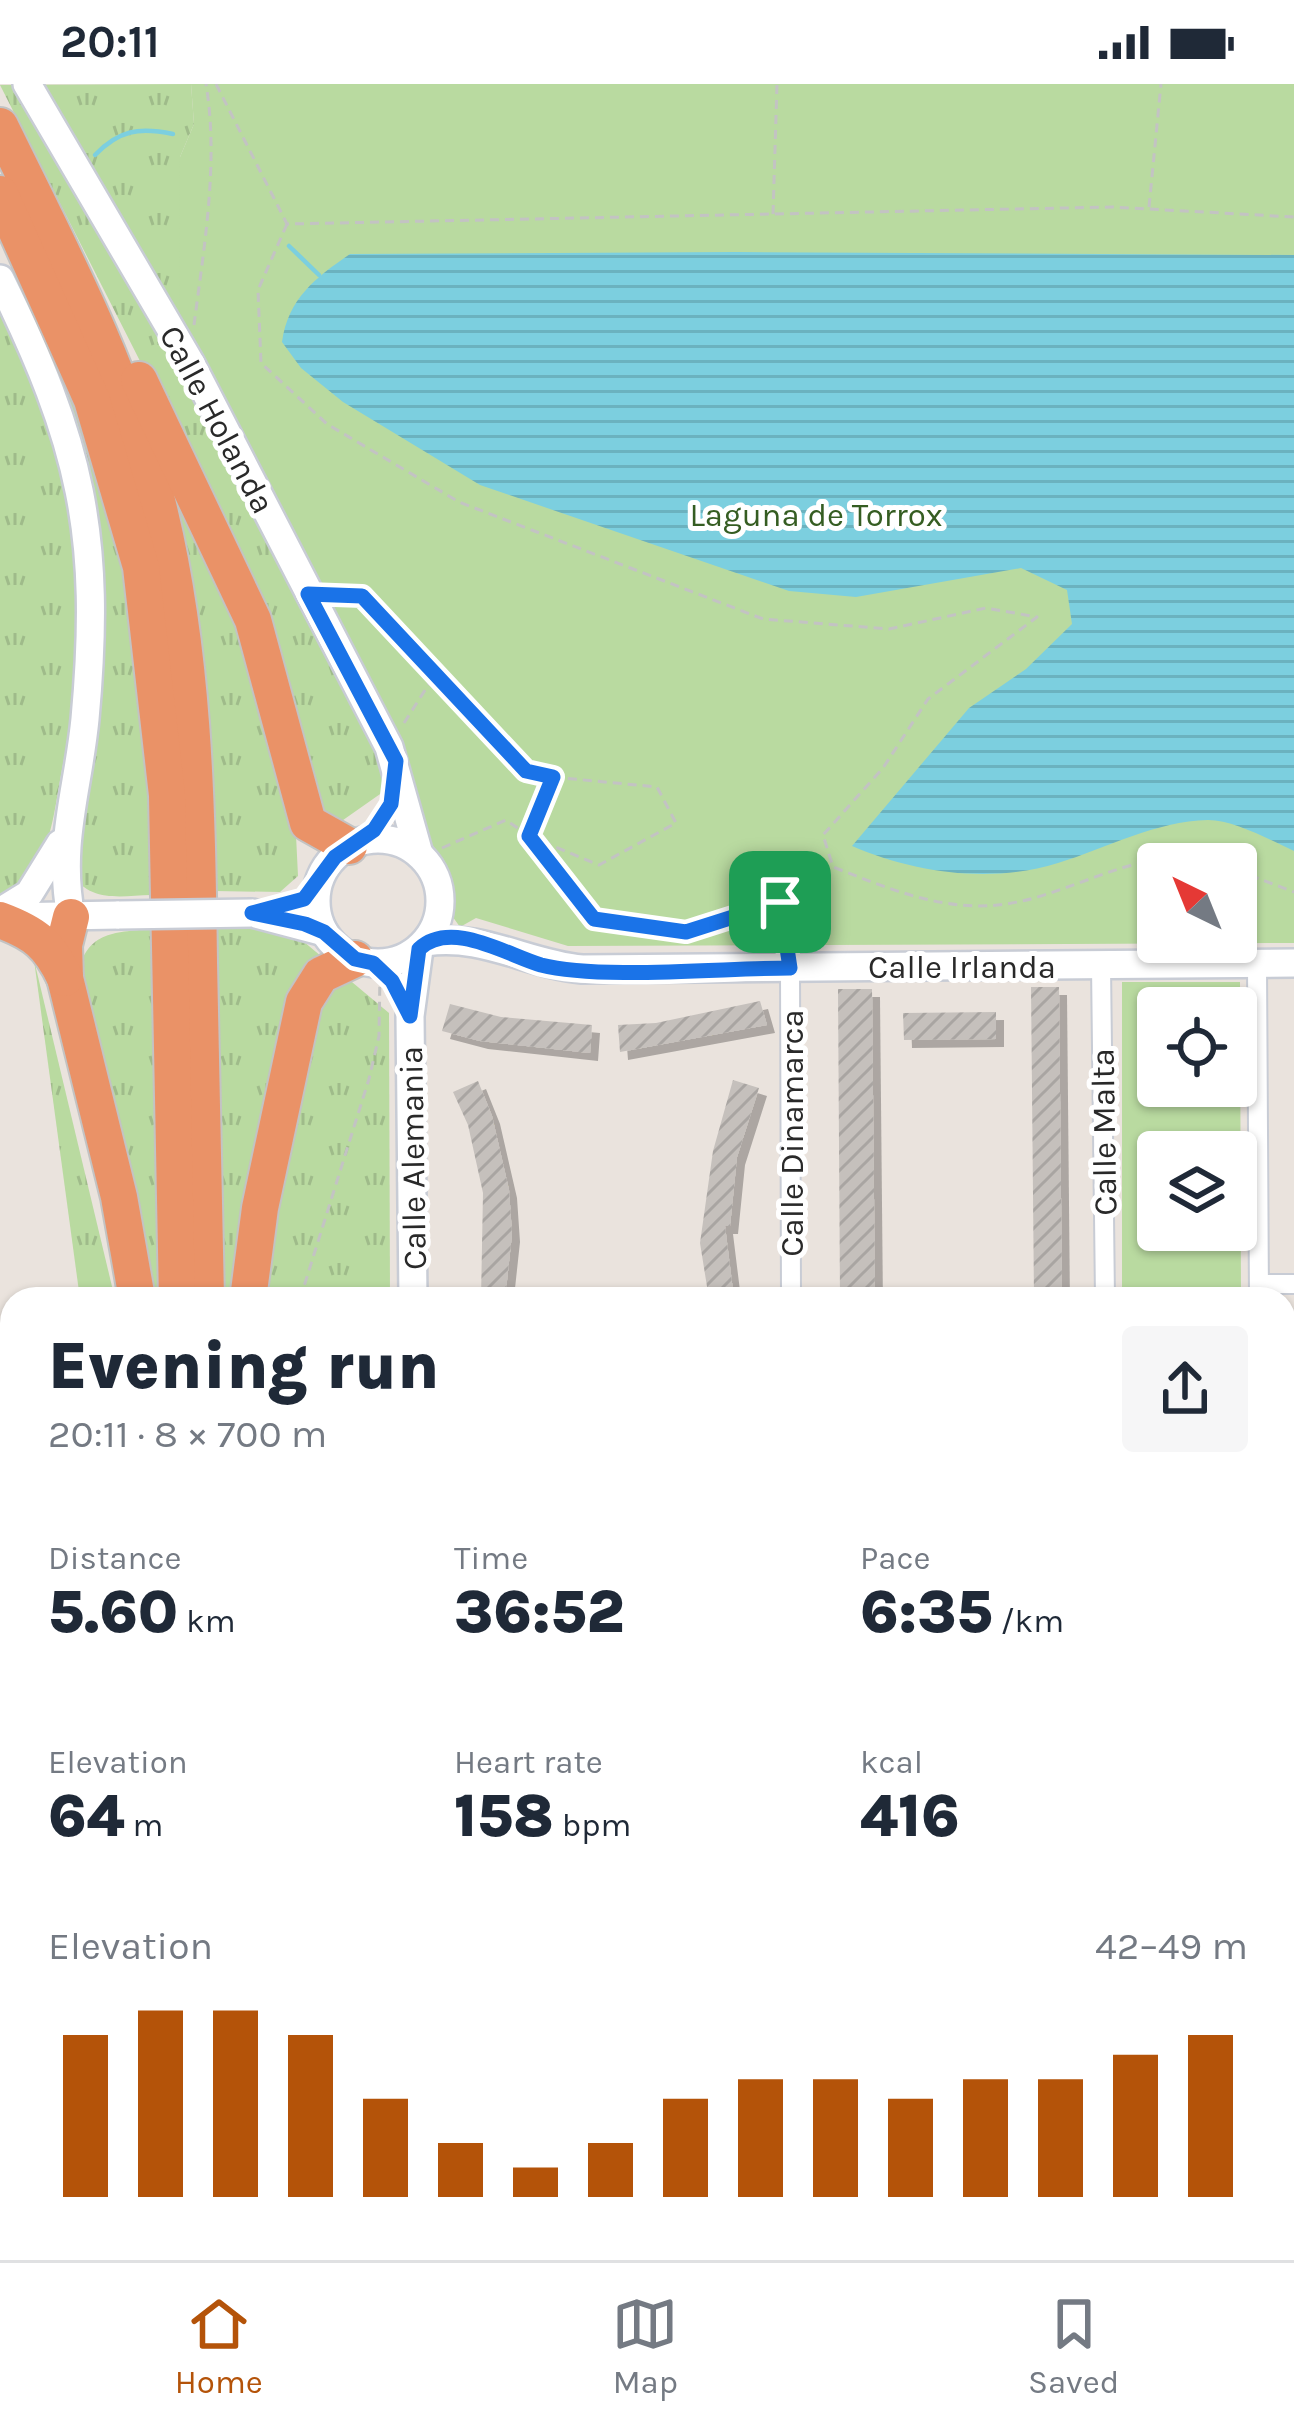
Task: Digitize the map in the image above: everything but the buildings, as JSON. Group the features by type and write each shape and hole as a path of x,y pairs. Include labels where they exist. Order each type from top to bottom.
{"highway":[{"path":"0,126 76,281 135,428 155,492 190,686 206,1287"},
{"path":"0,194 92,400 141,567 167,796 177,1287"},
{"path":"76,281 113,326 253,620 308,823 320,834 355,844"},
{"path":"0,916 34,933 52,951 65,978 119,1198 135,1287"},
{"path":"65,978 64,945 71,917"},
{"path":"250,1287 260,1208 304,1002 321,975 369,965"}],"street":[{"name":"Calle Holanda","path":"27,84 190,362 392,754 426,844"},
{"path":"0,279 49,379 74,459 89,538 94,622 83,743 64,835 62,869 71,917"},
{"path":"324,932 317,887 324,871 391,804 392,754"},
{"path":"0,916 29,894 64,835"},
{"path":"252,913 324,932 369,965 391,962 423,946 440,901 426,844 355,844"},
{"path":"0,916 252,913 287,907 317,887"},
{"name":"Calle Irlanda","path":"440,901 490,946"},
{"name":"Calle Irlanda","path":"423,946 466,939 544,966 582,969 1294,964"},
{"name":"Calle Alemania","path":"413,1287 410,1016 423,946"},
{"path":"1257,964 1259,1287"},
{"name":"Calle Alemania","path":"369,965 392,981 410,1016"},
{"name":"Calle Malta","path":"1101,965 1105,1287"},
{"name":"Calle Dinamarca","path":"790,968 791,1287"}],"path":[{"path":"190,362 206,230 211,113 206,84"},
{"path":"216,84 286,224 258,290 261,363 327,424 459,502 763,619 889,629 986,608 1037,617 928,699 883,768 823,835 833,867"},
{"path":"773,214 777,84"},
{"path":"1149,208 1161,84"},
{"path":"286,224 1149,208 1294,217"},
{"path":"308,594 362,596 526,771 657,787 676,823 599,866 529,836 506,820 442,848 426,844"},
{"path":"392,754 436,673"},
{"path":"529,836 553,777"},
{"path":"529,836 594,919 686,932 780,902 833,867"},
{"path":"833,867 932,904 1019,902 1137,865"},
{"path":"1257,878 1294,892"},
{"path":"780,902 790,968"},
{"path":"304,1287 379,1036 369,965"}],"green space":[{"path":"191,84 194,124 180,157 398,768 383,792 336,825 316,817 177,434 0,85"},
{"name":"Laguna de Torrox","path":"191,84 1294,84 1294,943 1257,943 1257,843 1137,843 1137,944 568,946 476,918 460,927 445,906 408,815 179,339 180,157 194,124"},
{"path":"0,307 37,390 66,477 77,522 85,613 80,673 46,846 29,876 0,898"},
{"path":"61,380 109,502 137,631 149,763 151,895 96,893 71,873 100,664"},
{"path":"153,427 238,612 296,835 298,876 280,892 214,891 213,771 200,631"},
{"path":"216,926 291,931 389,1013 390,1287 221,1287"},
{"path":"158,928 165,1287 137,1287 78,971 90,947 119,932"},
{"path":"34,960 112,1287 78,1287"},
{"path":"1122,982 1240,982 1240,987 1137,987 1137,1107 1240,1107 1240,1131 1137,1131 1137,1251 1241,1251 1241,1287 1122,1287"}],"water":[{"name":"Laguna de Torrox","path":"350,254 1294,255 1294,851 1240,827 1208,820 1170,825 1058,863 1006,873 927,869 852,846 969,708 1026,669 1072,624 1067,590 1021,568 856,597 789,591 480,485 343,402 301,368 282,342 290,313 305,291"}],"waterway":[{"path":"95,155 130,132 173,134"},
{"path":"289,246 319,275"}],"route":[{"path":"308,594 362,596 526,771 553,777 529,836 594,919 686,932 780,902 790,968 582,969 544,966 466,939 426,942 414,963 410,1016 392,981 373,963 355,959 324,932 305,924 252,913 304,899 335,857 374,830 391,804 396,761 308,594"}]}
